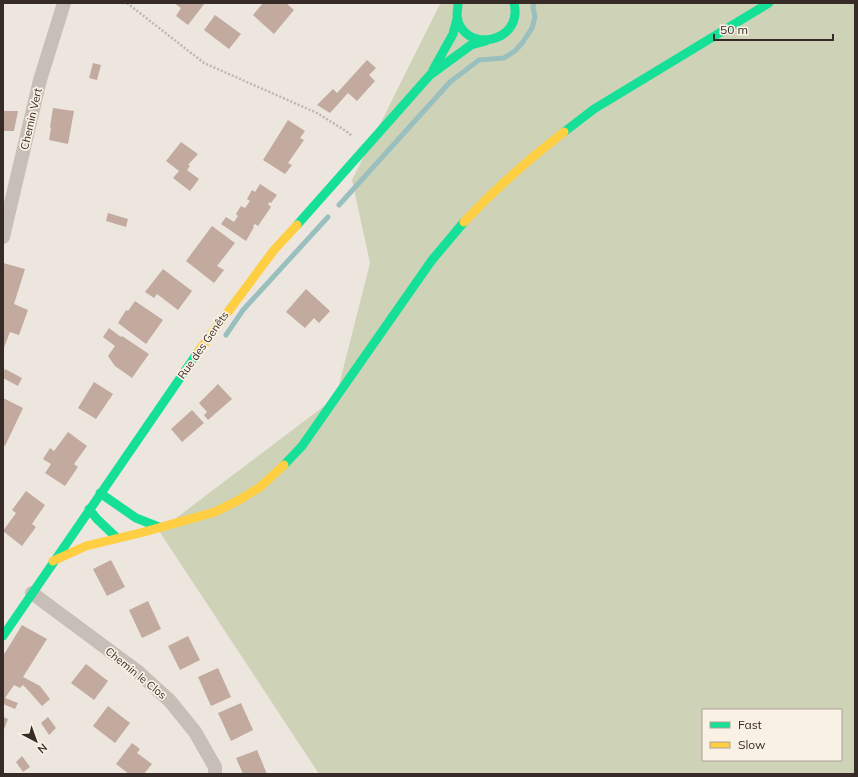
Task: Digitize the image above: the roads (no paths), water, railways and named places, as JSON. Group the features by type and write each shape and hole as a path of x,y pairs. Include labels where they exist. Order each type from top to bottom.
{"street":[{"name":"Chemin Vert","path":"3,237 40,80 64,3"},
{"path":"53,561 86,546 191,520 215,512 260,487 302,446 432,260 460,226 486,199 537,153 594,110 769,3"},
{"name":"Rue des Genêts","path":"3,636 205,341 274,250 430,75 471,45 497,39 505,34 512,26 514,21 515,4"},
{"path":"456,8 461,27 467,34 476,39 486,41"},
{"name":"Rue des Genêts","path":"430,75 453,34 456,8"},
{"path":"100,493 136,518 159,527"},
{"path":"89,509 117,538"},
{"name":"Chemin le Clos","path":"32,593 137,671 170,701 195,732 215,767 215,774"}],"waterway":[{"path":"339,205 450,82 479,60 504,58 515,51 532,28 535,17 533,7 534,3"},
{"path":"226,335 243,310 328,217"}]}
